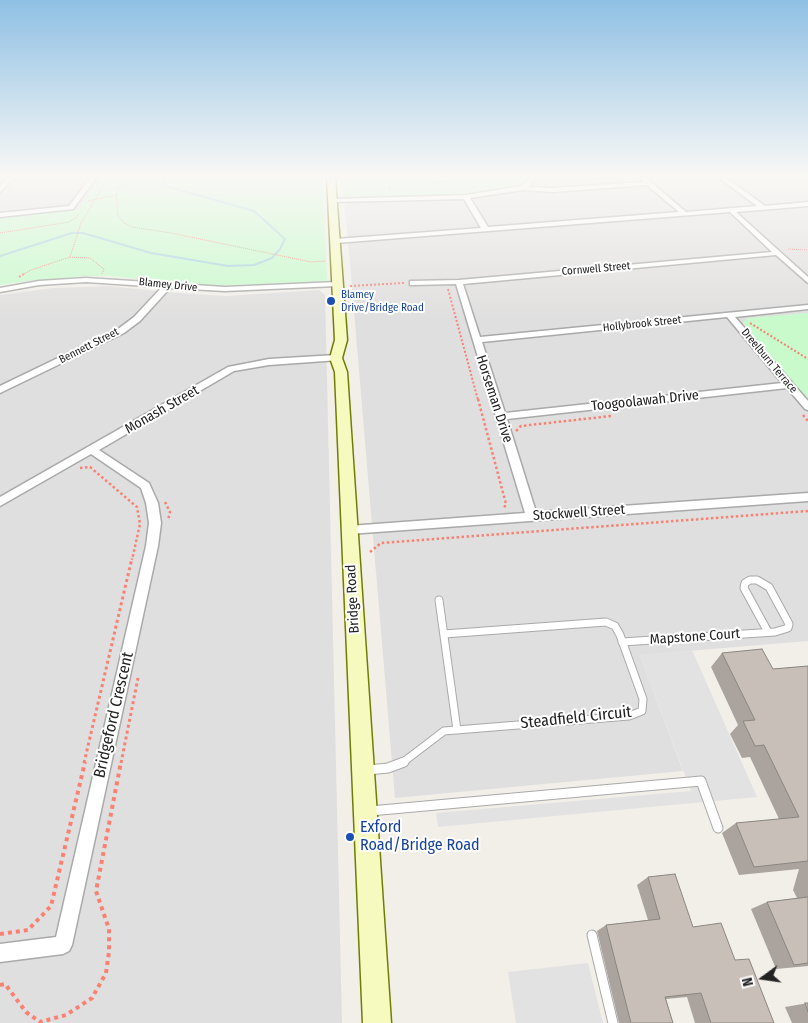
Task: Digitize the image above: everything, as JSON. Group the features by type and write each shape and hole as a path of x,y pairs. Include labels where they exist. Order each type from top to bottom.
{"street":[{"name":"Bridge Road","path":"335,225 341,340 336,358 341,372 377,1023"},
{"path":"483,225 486,230"},
{"path":"336,242 552,225"},
{"path":"749,225 781,251 808,281"},
{"name":"Cornwell Street","path":"413,283 459,282 781,251"},
{"name":"Blamey Drive","path":"0,290 39,283 86,280 225,289 337,284"},
{"name":"Horseman Drive","path":"459,282 532,516"},
{"name":"Bennett Street","path":"0,390 121,331 137,319 167,286"},
{"name":"Hollybrook Street","path":"476,340 731,317 808,307"},
{"name":"Dreelburn Terrace","path":"731,317 808,407"},
{"name":"Monash Street","path":"0,502 96,453 231,369 269,362 336,358"},
{"name":"Toogoolawah Drive","path":"500,417 789,385"},
{"name":"Bridgeford Crescent","path":"0,953 63,945 152,546 155,523 152,504 145,486 96,453"},
{"name":"Stockwell Street","path":"349,530 808,497"}],"lane":[{"name":"Mapstone Court","path":"622,642 783,631 788,628 789,624 769,587 757,580 750,580 745,583 744,588 768,632"},
{"path":"439,600 457,730"},
{"name":"Steadfield Circuit","path":"363,770 388,768 403,763 444,731 629,716 642,711 643,699 615,626 597,622 444,634"},
{"path":"365,811 700,781 718,828"},
{"path":"592,935 613,1023"}],"path":[{"path":"0,233 52,225"},
{"path":"70,257 81,225"},
{"path":"127,225 132,228 171,233 311,262 327,261"},
{"path":"781,251 808,250"},
{"path":"16,281 22,274 31,270 70,257 90,258 104,269 102,275"},
{"path":"448,281 446,284 506,504 504,509"},
{"path":"350,286 413,283"},
{"path":"731,317 747,321 808,359"},
{"path":"798,410 808,421"},
{"path":"511,416 516,431"},
{"path":"0,934 28,930 51,906 140,524 137,507 127,496 90,466 79,468 96,453"},
{"path":"370,552 381,543 808,511"}],"shaded area":[{"path":"0,225 88,225 83,233 0,256"},
{"path":"346,225 808,225 808,641 640,655 683,771 395,798"},
{"path":"109,286 226,296 319,290 325,295 342,1023 0,1023 0,295 53,288"},
{"path":"692,650 757,797 438,827 436,813 691,791 640,655"},
{"path":"588,963 603,1023 516,1023 508,972"}],"green space":[{"path":"0,225 325,225 327,281 208,286 109,276 87,276 0,285"},
{"path":"808,313 808,400 742,323 748,318"}],"building":[{"path":"762,649 773,669 808,666 808,861 754,867 736,823 799,817 764,745 755,746 743,721 755,720 722,653"},
{"path":"675,874 693,927 721,923 735,960 749,959 774,1023 711,1023 701,993 665,997 673,1023 631,1023 606,925 660,919 648,877"},
{"path":"808,897 808,963 794,965 767,902"}],"waterway":[{"path":"0,256 72,233 83,233 151,253 228,266 254,265 272,258 280,249 285,239 269,225"}],"place":[{"name":"Blamey Drive/Bridge Road","path":"331,301"},
{"name":"Exford Road/Bridge Road","path":"350,837"}]}
